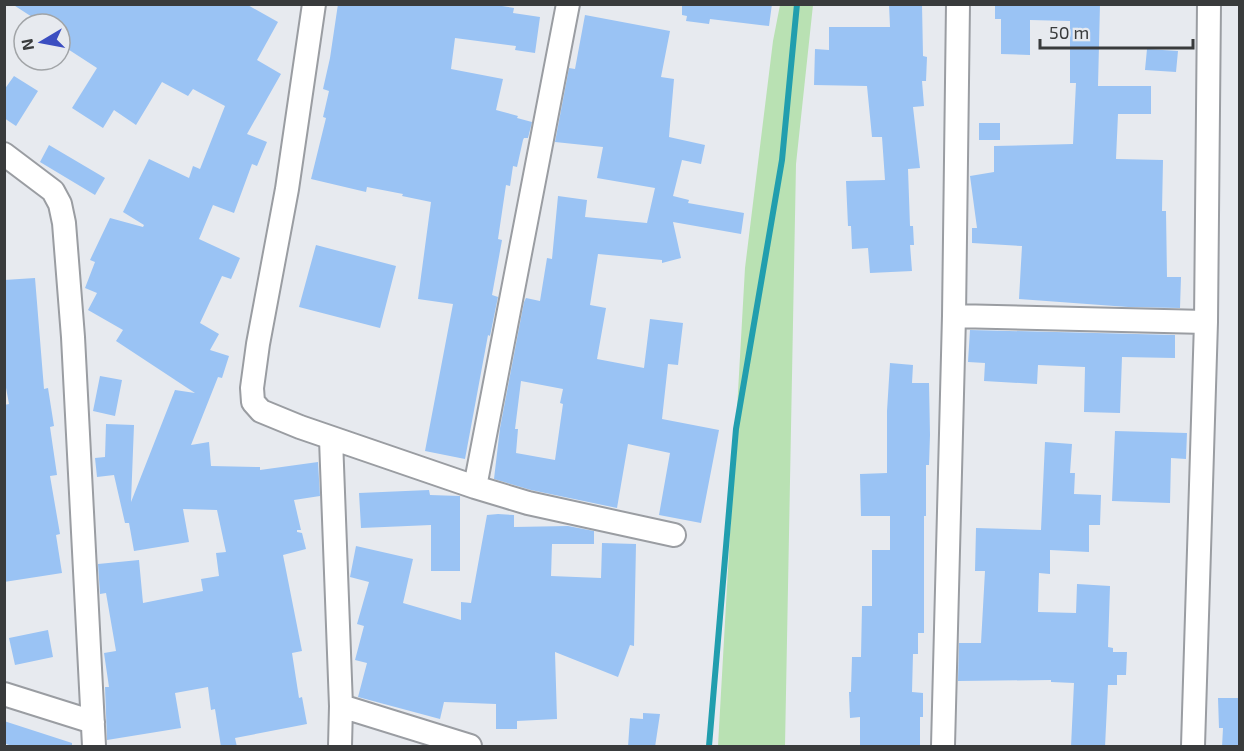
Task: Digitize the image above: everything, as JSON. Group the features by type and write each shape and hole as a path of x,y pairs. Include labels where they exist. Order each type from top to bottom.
{"street":[{"path":"475,488 568,4"},
{"path":"943,747 954,316 958,4"},
{"path":"1193,747 1206,322 1209,4"},
{"path":"311,5 287,189 258,344 252,388 253,402 261,411 331,439 475,488 528,503 674,535"},
{"path":"4,154 53,191 60,204 64,223 73,337 94,747"},
{"path":"954,316 1206,322"},
{"path":"331,439 341,706 340,747"},
{"path":"4,694 93,722"},
{"path":"341,706 470,747"}],"green space":[{"path":"780,5 813,5 796,164 785,746 718,746 745,268 773,41"}],"building":[{"path":"12,4 246,4 278,22 257,60 281,74 247,134 267,142 257,166 252,164 234,213 213,205 199,239 240,258 231,279 222,276 200,323 219,334 210,350 229,356 222,378 218,377 191,445 209,442 211,466 260,467 260,470 318,462 320,496 294,500 301,530 297,532 302,533 306,549 283,555 302,651 292,653 299,698 302,697 307,724 235,738 237,747 221,747 215,709 211,710 208,687 175,693 181,728 107,740 105,687 109,687 104,653 116,651 106,593 100,594 98,564 139,560 143,603 203,591 201,579 219,576 216,553 226,552 217,510 183,509 189,542 134,551 129,523 125,523 114,475 97,477 95,458 105,457 106,424 134,425 131,502 175,390 195,393 116,341 123,330 88,310 97,293 85,288 95,262 90,260 110,218 143,227 144,225 123,212 149,159 189,178 193,166 200,169 225,106 193,89 188,96 162,82 136,125 114,110 103,128 72,108 97,68 72,52 72,12 24,12"},
{"path":"338,4 489,4 514,8 513,13 540,17 535,53 515,50 516,46 455,38 451,69 503,79 496,110 532,122 528,138 523,140 517,167 513,166 510,186 506,185 498,239 502,240 492,295 498,297 490,336 488,335 465,459 425,451 453,304 418,299 431,202 367,187 366,192 311,179 326,118 323,117 329,91 323,89"},
{"path":"682,4 772,4 769,26 710,19 709,24 686,21 687,16 682,15"},
{"path":"889,4 922,4 923,56 927,57 926,81 922,81 924,106 913,107 920,168 908,169 910,226 913,226 914,245 910,245 912,271 870,273 868,248 852,249 851,226 848,226 846,181 885,180 882,137 872,137 867,86 814,85 815,49 829,50 829,27 890,27"},
{"path":"995,4 1100,4 1098,86 1151,86 1151,114 1118,114 1116,159 1163,160 1162,211 1166,211 1167,277 1181,277 1180,308 1128,307 1019,299 1022,246 972,243 972,228 977,228 970,176 994,172 994,146 1073,144 1076,83 1070,83 1070,21 1030,20 1030,55 1001,54 1001,19 995,19"},
{"path":"585,15 670,31 661,77 674,79 669,137 705,145 701,164 682,160 673,196 689,200 688,203 744,213 741,234 673,222 681,258 662,263 662,260 598,254 590,305 606,308 597,359 644,368 650,319 683,323 678,365 668,364 662,419 719,430 701,523 659,515 670,453 628,444 617,508 531,490 494,479 500,428 524,302 526,298 540,301 547,258 552,259 558,196 587,200 585,217 647,223 655,188 597,178 603,147 555,142 569,68 575,69","holes":["521,381 563,389 555,460 516,453 518,429 515,429"]},
{"path":"1147,49 1178,51 1176,72 1145,70"},
{"path":"14,76 38,91 16,126 4,118 4,90"},
{"path":"979,123 1000,123 1000,140 979,140"},
{"path":"49,145 105,178 95,195 40,162"},
{"path":"316,245 396,266 380,328 299,307"},
{"path":"35,278 44,389 48,388 54,426 50,427 57,475 50,476 60,534 56,535 62,573 4,582 4,405 9,404 4,377 4,280"},
{"path":"970,330 1175,335 1175,358 1122,357 1120,413 1084,412 1085,367 1038,365 1037,384 984,381 985,363 968,362"},
{"path":"890,363 913,365 912,383 929,383 929,465 926,465 926,516 924,516 924,633 918,633 918,654 913,654 912,692 923,693 920,747 860,746 860,717 850,718 849,692 851,692 852,657 861,657 862,606 872,606 872,550 890,550 890,516 861,516 860,474 887,473"},
{"path":"100,376 122,380 115,416 93,411"},
{"path":"1115,431 1187,433 1186,459 1171,458 1170,503 1112,501"},
{"path":"1045,442 1072,444 1070,473 1075,473 1074,494 1101,495 1100,525 1089,525 1089,552 1050,550 1050,574 1039,573 1038,612 1076,613 1077,584 1110,586 1108,647 1113,648 1113,652 1127,652 1126,675 1117,675 1117,685 1108,685 1105,747 1071,747 1074,683 1051,682 1051,680 958,681 959,643 981,643 985,571 975,571 976,528 1041,530"},
{"path":"429,490 430,495 460,496 460,571 431,571 431,525 361,528 359,493"},
{"path":"487,515 514,515 514,527 568,526 594,531 594,544 552,544 551,576 601,578 602,543 636,544 634,646 630,645 618,677 555,652 557,719 517,721 517,729 496,729 496,704 444,702 440,719 358,697 367,663 355,660 364,626 357,624 369,582 350,577 356,546 413,559 403,603 461,620 461,602 471,603"},
{"path":"48,630 53,657 15,665 9,638"},
{"path":"1218,698 1239,698 1239,747 1222,747 1223,728 1219,728"},
{"path":"643,713 660,714 655,747 628,747 630,718 643,719"},
{"path":"4,721 72,743 72,747 14,747 4,743"}],"waterway":[{"path":"709,746 736,429 782,160 797,4"}]}
